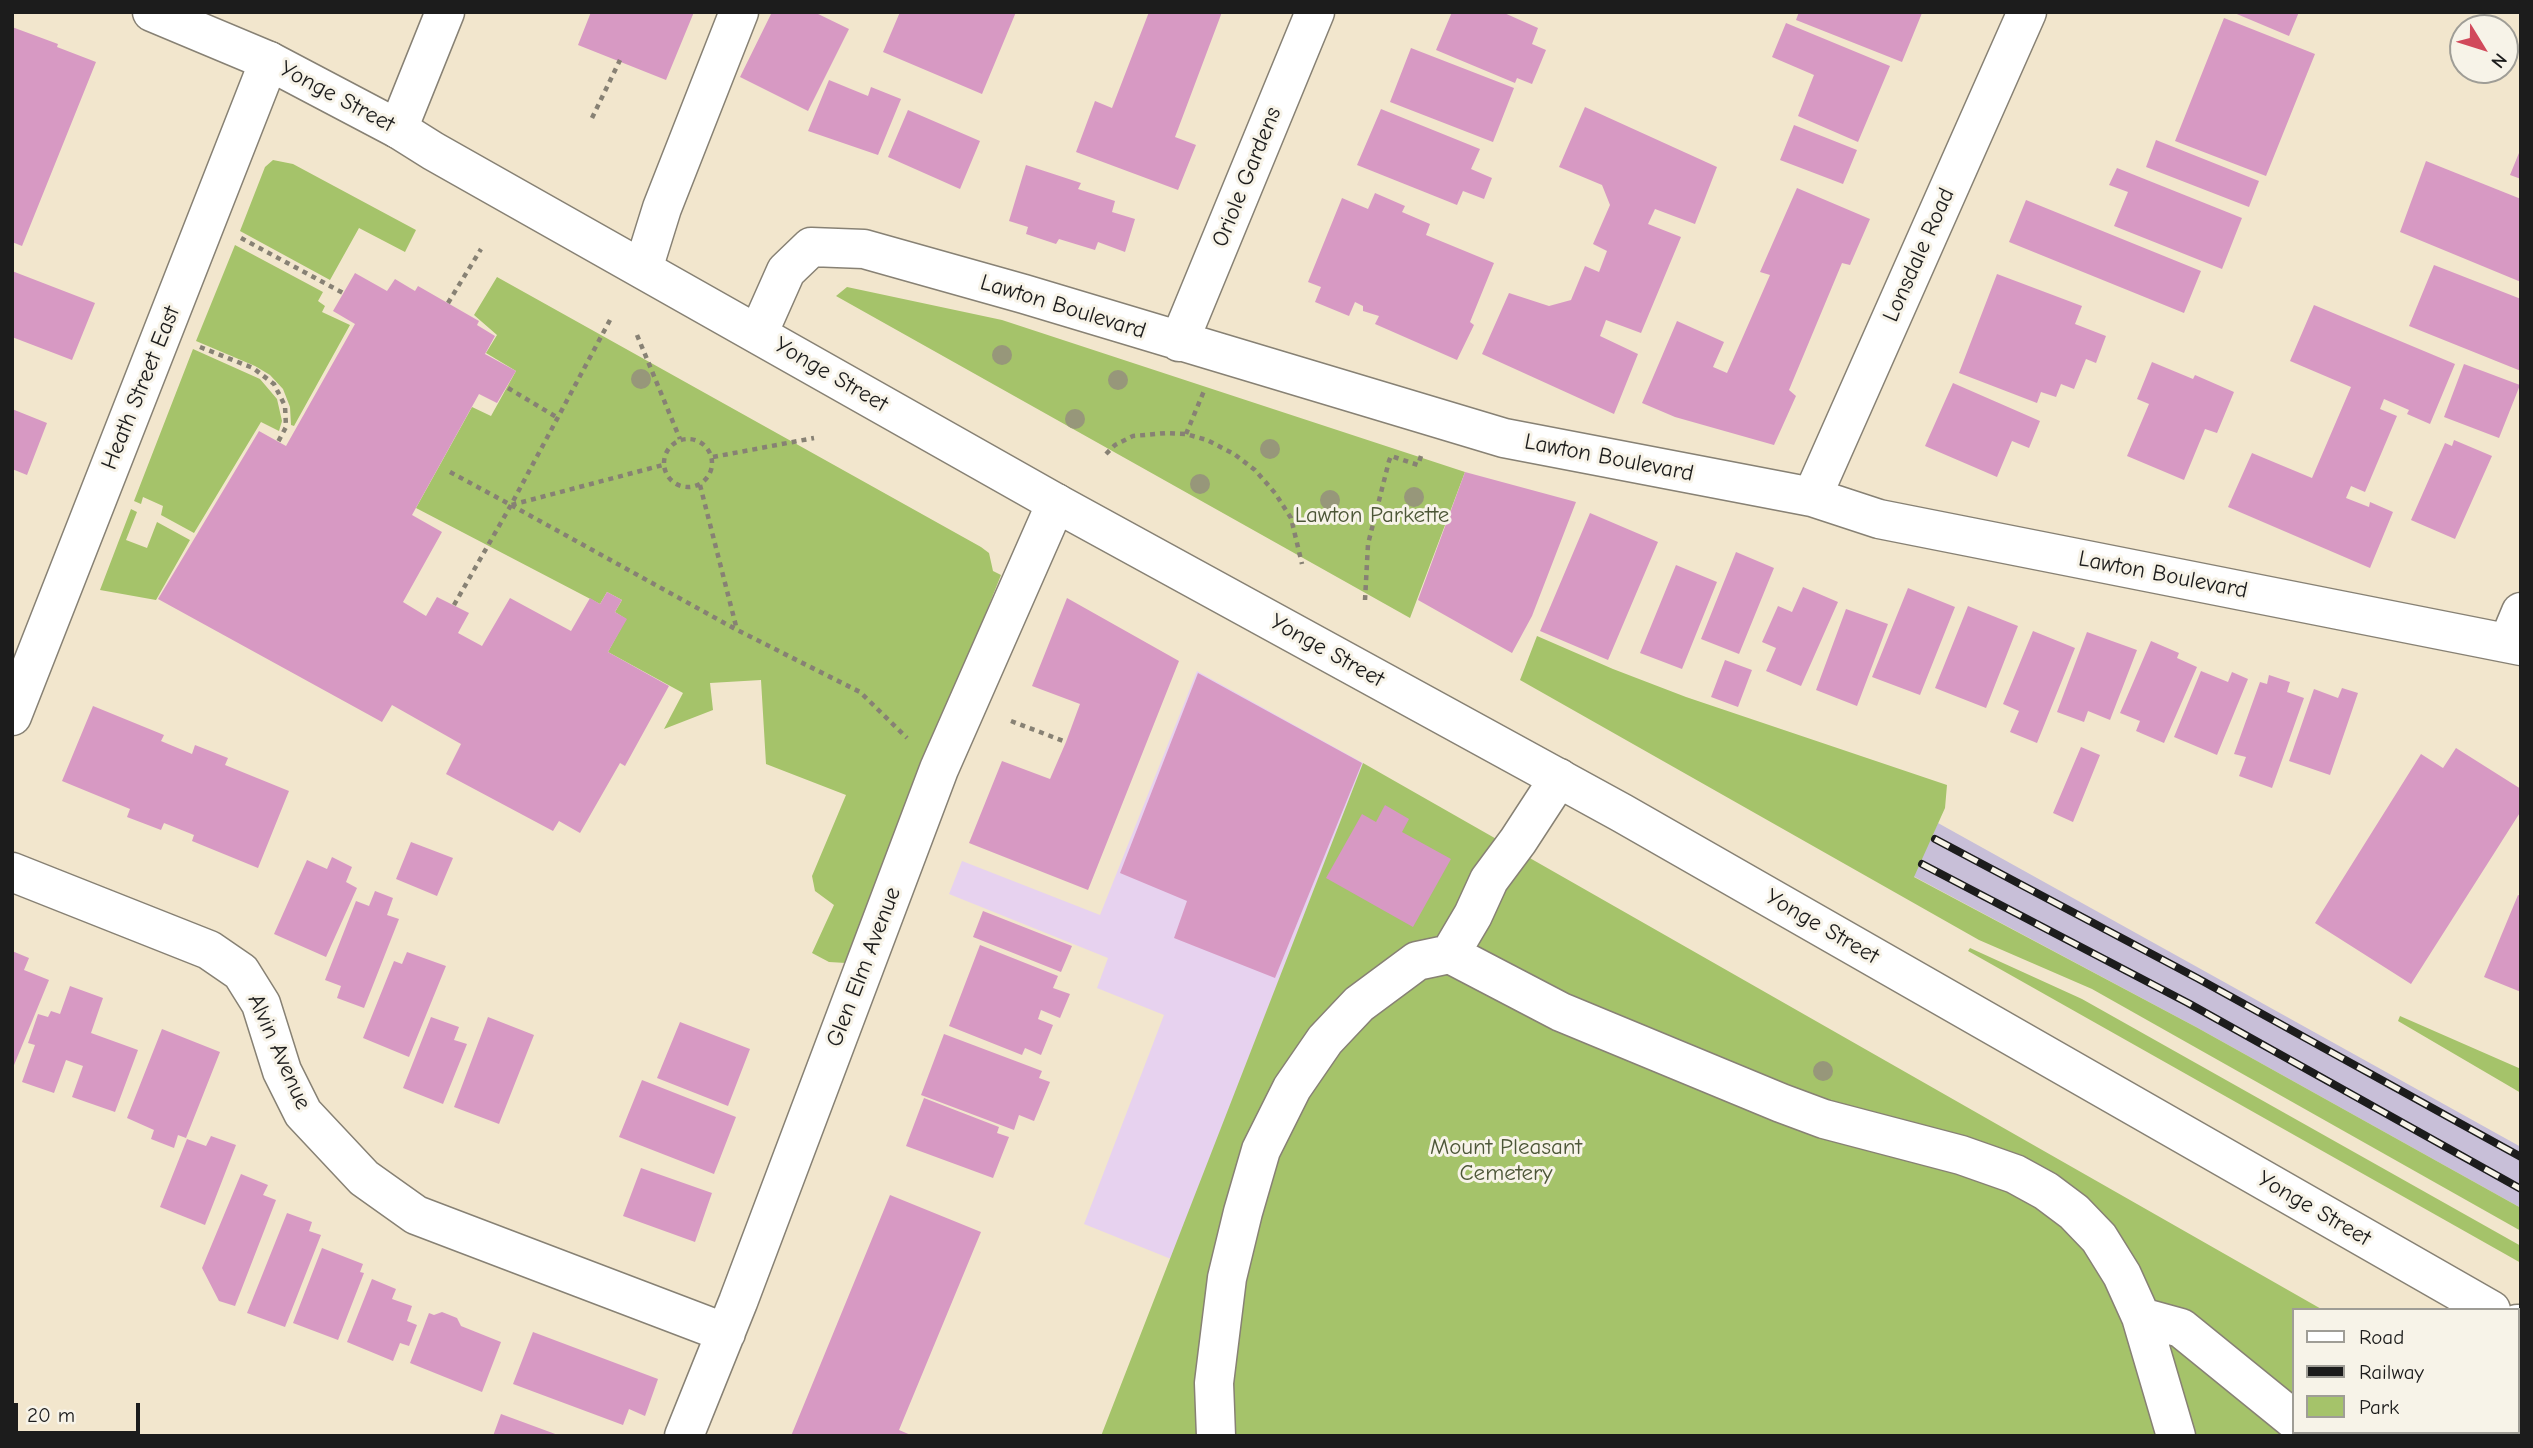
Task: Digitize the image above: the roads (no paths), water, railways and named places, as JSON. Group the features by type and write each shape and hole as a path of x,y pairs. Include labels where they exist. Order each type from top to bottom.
{"street":[{"name":"Yonge Street","path":"152,12 269,61 398,129 1056,503 1559,778 2487,1308"},
{"path":"398,129 445,12"},
{"path":"643,269 662,208 739,12"},
{"name":"Oriole Gardens","path":"1179,342 1315,12"},
{"name":"Lonsdale Road","path":"1812,497 2027,12"},
{"name":"Heath Street East","path":"12,716 269,61"},
{"name":"Lawton Boulevard","path":"758,334 786,271 811,247 864,249 1504,438 1812,497 1879,519 2516,634"},
{"name":"Glen Elm Avenue","path":"684,1436 726,1333 939,769 1056,503"},
{"path":"1450,954 1473,915 1489,880 1559,778"},
{"name":"Alvin Avenue","path":"12,872 209,950 241,972 261,1004 282,1071 303,1113 364,1178 416,1215 726,1333"},
{"path":"1216,1436 1214,1383 1225,1292 1243,1212 1261,1150 1292,1088 1325,1040 1359,1004 1417,961 1450,954 1561,1012 1781,1103 1825,1119 1961,1155 2015,1174 2046,1191 2074,1212 2099,1238 2122,1275 2141,1317 2176,1436"},
{"path":"2141,1317 2181,1328 2292,1418"}],"railway":[{"path":"1935,839 2197,978 2521,1157"},
{"path":"1922,864 2188,1003 2521,1189"}],"park label":[{"name":"Lawton Parkette","path":"1372,515"},
{"name":"Mount Pleasant Cemetery","path":"1506,1160"}]}
